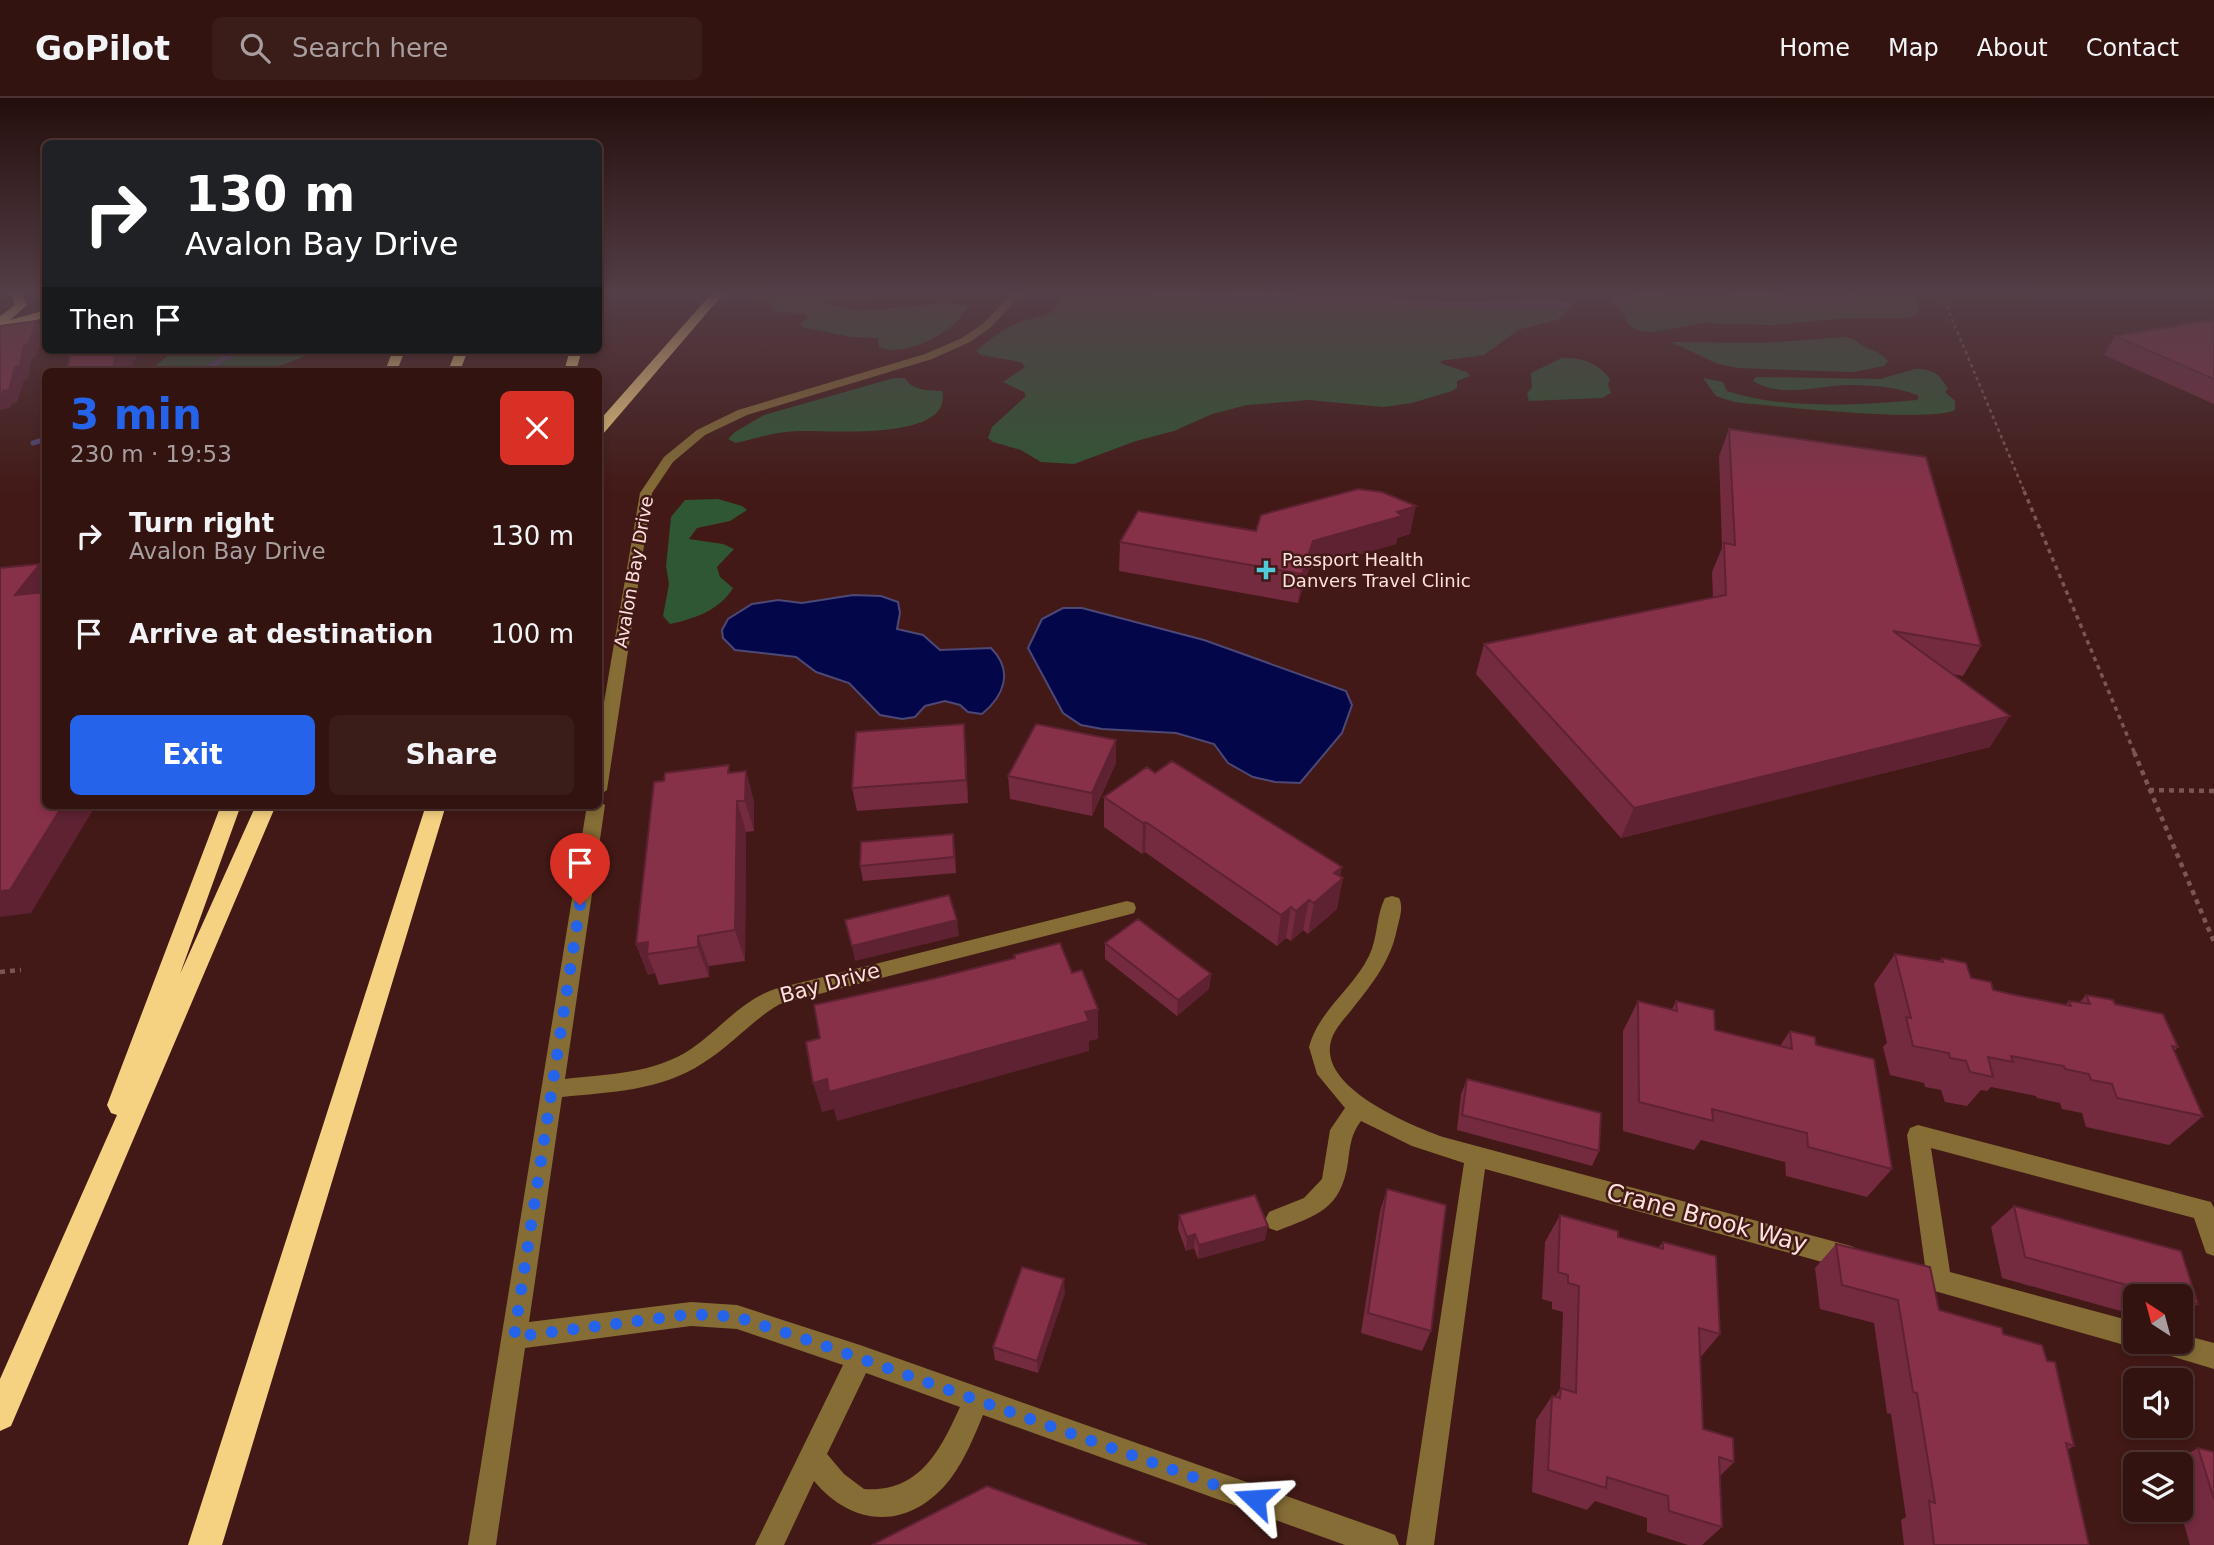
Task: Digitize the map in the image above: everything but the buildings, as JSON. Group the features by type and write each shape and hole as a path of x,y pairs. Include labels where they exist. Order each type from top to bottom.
{"highway":[{"path":"602,426 660,361"},
{"path":"46,1307 230,809"},
{"path":"0,1415 264,809"},
{"path":"205,1545 435,809"}],"street":[{"name":"Avalon Bay Drive","path":"602,765 646,493 653,476 667,458 687,442 733,417 915,361"},
{"path":"482,1545 595,809"},
{"name":"Crane Brook Way","path":"1392,903 1387,939 1375,965 1328,1026 1319,1048 1327,1072 1347,1099 1359,1107 1403,1132 1476,1156 2123,1332"},
{"name":"Bay Drive","path":"552,1090 654,1076 684,1064 707,1049 752,1008 775,997 1127,908"},
{"path":"1277,1220 1312,1206 1333,1184 1341,1130 1359,1107"},
{"path":"1939,1282 1918,1135 2203,1210 2214,1245"},
{"path":"1420,1545 1476,1156"},
{"path":"514,1337 691,1314 737,1317 860,1358 1385,1545"},
{"path":"2193,1350 2214,1356"},
{"path":"769,1545 860,1358"},
{"path":"812,1457 838,1488 864,1503 893,1503 921,1489 941,1470 959,1441 976,1400"}],"path":[{"path":"1969,361 2214,942"},
{"path":"2149,790 2180,793 2214,791"},
{"path":"0,972 21,970"}],"green space":[{"path":"162,361 294,361 268,368 157,368 157,364"},
{"path":"1013,361 1443,361 1440,361 1442,364 1467,372 1470,376 1457,381 1457,388 1452,391 1412,403 1383,407 1309,400 1247,405 1212,414 1174,431 1136,441 1074,464 1041,462 1021,450 988,438 992,427 1026,396 1024,392 1003,382 1025,367 1021,362"},
{"path":"1557,361 1584,361 1595,365 1610,379 1608,384 1611,393 1602,398 1529,401 1527,394 1532,387 1531,373"},
{"path":"1711,361 1888,361 1884,366 1853,372 1738,368"},
{"path":"1915,369 1931,371 1942,379 1948,389 1945,392 1955,401 1955,410 1940,414 1884,414 1734,402 1716,396 1703,378 1723,382 1727,391 1772,401 1797,404 1870,403 1917,400 1919,396 1901,390 1865,385 1782,390 1762,386 1753,381 1756,377 1880,379"},
{"path":"894,378 905,378 921,389 942,391 940,407 929,419 886,430 792,431 736,443 728,439 764,415"},
{"path":"718,499 747,510 730,521 697,528 689,539 723,544 734,549 717,567 720,577 733,588 714,608 670,624 663,616 669,584 666,566 671,517 685,500"}],"shaded area":[{"path":"853,595 881,596 898,602 900,613 897,629 923,635 940,650 991,648 1002,665 1004,674 1001,691 990,707 982,714 968,712 960,705 945,701 925,706 915,717 902,719 880,715 849,683 816,672 796,657 735,650 723,638 722,630 728,619 752,604 778,600 802,603"},
{"path":"1063,608 1082,608 1204,640 1346,691 1352,705 1342,733 1300,783 1275,782 1253,777 1228,763 1214,744 1176,733 1102,729 1081,725 1063,713 1028,648 1042,619"}],"waterway":[{"path":"207,368 220,361"},
{"path":"33,443 42,440"}],"place":[{"name":"Passport Health Danvers Travel Clinic","path":"1266,570"}],"route":[{"path":"580,905 514,1337 691,1314 737,1317 1255,1499"}]}
